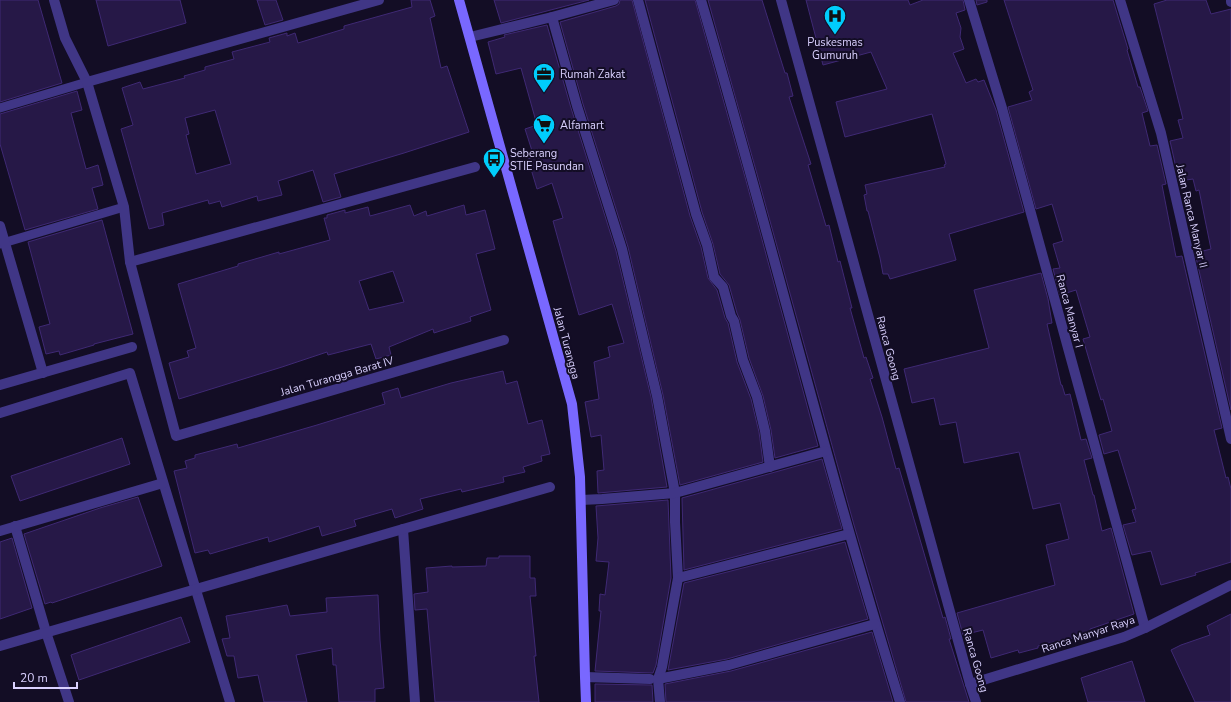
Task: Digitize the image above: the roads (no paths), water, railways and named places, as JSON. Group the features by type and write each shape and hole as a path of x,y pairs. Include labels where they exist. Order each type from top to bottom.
{"main road":[{"name":"Jalan Turangga","path":"459,0 572,404 580,477 584,676 586,702"}],"street":[{"path":"54,0 65,38 87,82 124,207 130,262 474,167"},
{"path":"87,82 379,0"},
{"path":"470,37 614,0"},
{"path":"638,0 693,207 707,245 714,277 723,287 731,316 734,321 743,360 757,397 765,432 770,467"},
{"path":"701,0 849,534 875,624 900,702"},
{"name":"Ranca Goong","path":"781,0 976,702"},
{"name":"Ranca Manyar I","path":"969,0 1002,108 1145,628"},
{"name":"Jalan Ranca Manyar II","path":"1120,0 1161,132 1231,440"},
{"path":"552,17 577,106 622,249 657,396 675,493 678,578 662,667 654,679 660,702"},
{"path":"0,226 2,244 43,372"},
{"name":"Jalan Turangga Barat IV","path":"130,262 176,436 504,340"},
{"path":"0,385 132,347"},
{"path":"0,413 130,373 230,702"},
{"path":"580,500 675,493 826,451"},
{"path":"0,531 163,483"},
{"path":"0,646 550,487"},
{"path":"15,526 46,632 69,702"},
{"path":"403,529 415,702"},
{"path":"678,578 849,534"},
{"name":"Ranca Manyar Raya","path":"970,684 1124,637 1231,585"},
{"path":"584,676 654,679 729,665 875,624"}],"lane":[{"path":"0,108 87,82"},
{"path":"2,244 124,207"}],"place":[{"name":"Puskesmas Gumuruh","path":"835,36"},
{"name":"Rumah Zakat","path":"544,94"},
{"name":"Alfamart","path":"544,144"},
{"name":"Seberang STIE Pasundan","path":"494,178"}]}
